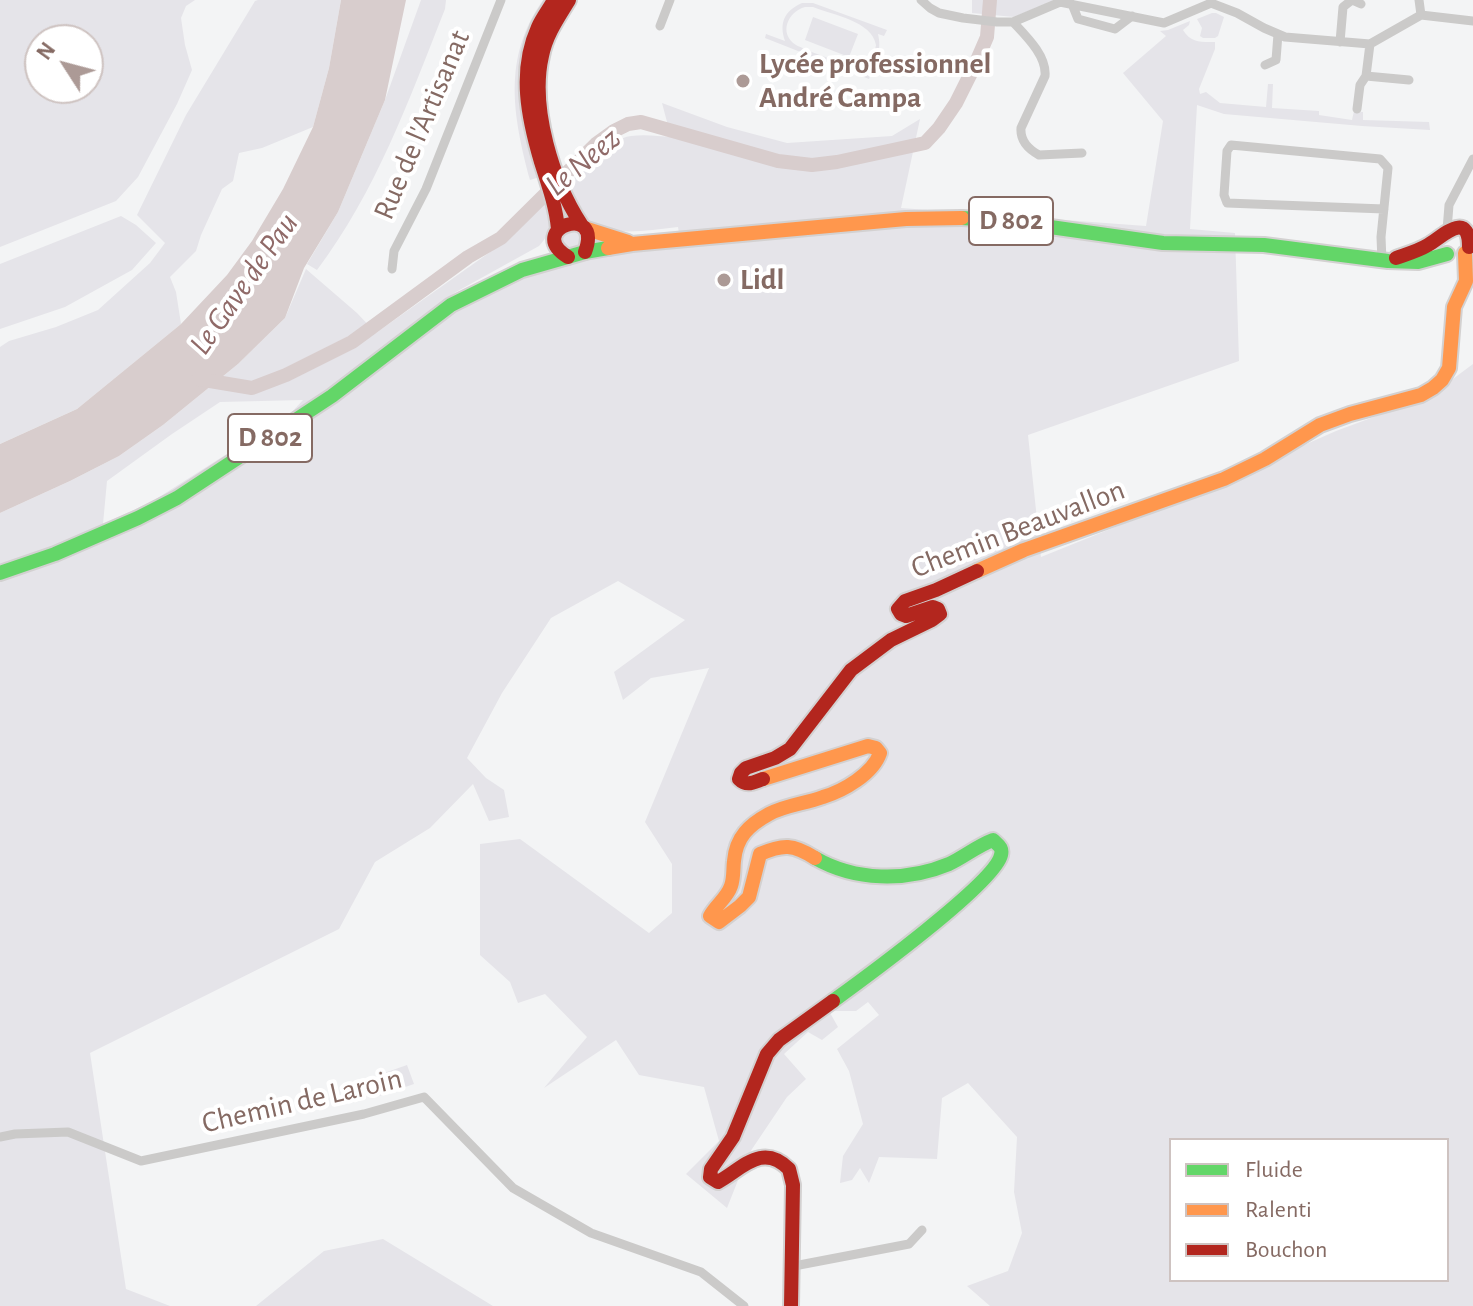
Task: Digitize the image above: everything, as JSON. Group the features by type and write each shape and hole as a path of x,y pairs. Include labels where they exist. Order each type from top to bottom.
{"street":[{"name":"Rue de l'Artisanat","path":"392,269 394,251 426,189 501,0"},
{"path":"554,0 533,42 525,88 527,113 558,197 556,248 568,257 574,257 585,252 590,236 558,197"},
{"path":"551,175 540,113 538,80 543,49 569,0"},
{"path":"660,26 670,0"},
{"path":"921,0 939,13 997,22 1013,22 1060,2 1070,2 1164,23 1211,1 1285,37 1370,44 1421,15 1473,21"},
{"path":"1099,0 1106,11"},
{"path":"1184,0 1191,12"},
{"path":"1340,42 1343,7 1352,0 1361,4"},
{"path":"1419,0 1421,15"},
{"path":"1070,2 1078,19 1115,29 1132,16"},
{"path":"1013,22 1043,60 1046,69 1021,128 1025,144 1039,155 1082,153"},
{"path":"1265,65 1276,60 1278,34"},
{"path":"1357,109 1370,44"},
{"path":"1366,76 1409,80"},
{"path":"1384,209 1227,203 1224,195 1227,151 1231,145 1380,159 1388,168 1384,209 1385,261"},
{"path":"1456,230 1441,247 1461,251 1469,238 1456,230 1449,205 1473,159"},
{"name":"D 802","path":"585,252 632,244 906,219 977,218 1163,243 1264,245 1385,261 1418,262 1461,251"},
{"path":"556,235 564,224 573,222 584,226"},
{"name":"D 802","path":"584,226 632,244"},
{"name":"D 802","path":"1385,261 1423,248 1456,230"},
{"name":"D 802","path":"522,270 543,253 556,235"},
{"name":"Chemin Beauvallon","path":"791,1306 794,1266 792,1174 782,1161 775,1159 757,1158 747,1162 718,1182 710,1177 711,1169 733,1137 767,1054 779,1040 970,894 1002,853 1001,847 993,840 958,860 912,874 853,875 796,846 785,845 760,854 755,864 751,895 719,922 710,916 728,892 734,854 741,837 750,827 788,805 823,797 848,785 880,759 880,753 868,746 748,784 739,779 741,773 790,749 851,670 864,659 940,614 933,607 906,616 898,609 905,601 1024,550 1224,479 1265,459 1320,425 1421,395 1433,388 1449,368 1454,307 1468,279 1461,251"},
{"name":"D 802","path":"0,573 55,554 177,498 332,396 442,310 522,270 568,257"},
{"name":"Chemin de Laroin","path":"0,1137 68,1132 141,1161 364,1114 424,1097 513,1188 591,1233 701,1272 744,1306"},
{"path":"794,1266 909,1244 922,1230"}],"shaded area":[{"path":"0,0 195,0 186,6 181,18 192,70 138,177 116,201 0,247"},
{"path":"258,0 341,0 329,68 313,127 262,148 239,153 233,181 222,189 196,251 170,277 176,292 181,324 77,409 0,444 0,347 9,341 98,310 150,263 165,243 137,215 186,115"},
{"path":"421,0 446,0 445,9 374,177 317,270 307,264 338,212 385,100"},
{"path":"543,0 547,0 527,44 519,74 523,119 540,177 530,180 516,110 516,66 530,22"},
{"path":"972,0 1054,0 1014,17 972,13"},
{"path":"802,3 813,3 887,30 884,36 878,34 877,56 862,70 871,74 869,79 765,38 766,34 785,41 784,18","holes":["805,7 850,20 867,30 876,45 868,62 856,67 796,45 787,35 787,23 794,13"]},
{"path":"1212,13 1224,17 1218,36 1203,38 1197,19"},
{"path":"813,17 858,34 849,57 805,40"},
{"path":"1190,21 1183,30 1189,37 1201,42 1215,42 1199,89 1200,94 1206,92 1220,103 1266,107 1268,84 1273,84 1272,108 1319,111 1319,115 1352,120 1354,111 1363,112 1363,120 1429,122 1430,130 1224,114 1197,105 1190,229 1235,233 1239,361 1028,435 1041,557 1336,431 1430,396 1473,364 1473,1306 990,1306 967,1286 1008,1271 1022,1233 1014,1192 1017,1137 968,1083 942,1098 937,1159 879,1157 869,1183 860,1168 852,1180 840,1183 843,1156 863,1124 849,1071 837,1049 879,1015 868,1002 856,1011 829,1011 838,1027 822,1040 808,1032 784,1054 806,1079 787,1097 748,1155 727,1208 686,1174 719,1141 704,1087 639,1075 616,1040 544,1088 587,1037 545,994 518,1003 510,982 480,955 480,844 520,839 649,933 672,913 672,864 645,822 709,668 651,678 623,700 614,672 685,620 618,581 551,618 502,693 467,758 486,778 504,790 509,817 489,821 473,784 430,828 375,862 339,929 90,1053 126,1289 170,1306 0,1306 0,513 119,456 163,425 238,364 285,318 306,269 376,333 500,245 546,199 550,224 539,246 456,292 386,344 392,350 564,248 561,238 564,231 571,228 581,233 583,244 679,233 678,227 626,231 597,225 585,217 569,184 614,142 641,135 671,137 662,103 727,127 787,143 892,136 920,119 901,208 1146,226 1163,121 1123,73 1166,36 1160,31","holes":["303,400 291,413 153,501 103,524 107,481 220,402"]},
{"path":"121,216 156,243 132,270 65,307 0,329 0,264"},
{"path":"407,1065 414,1084 376,1097 370,1078"},
{"path":"383,1239 493,1306 256,1306 324,1251"}],"water":[{"name":"Le Gave de Pau","path":"341,0 406,0 385,100 338,212 304,268 285,318 238,364 119,456 0,513 0,444 77,409 181,324 227,275 252,241 283,189 313,127 329,68"}],"waterway":[{"name":"Le Neez","path":"198,379 252,388 352,342 468,257 501,238 596,144 628,124 641,122 778,161 812,165 925,143 956,103 974,67 987,37 990,0"}],"traffic: fast":[{"path":"962,218 1008,221 1163,243 1264,245 1388,261 1418,262 1447,254"},
{"path":"0,573 55,554 177,498 332,396 451,305 522,270 608,248"},
{"path":"815,858 830,866 864,875 898,876 949,864 993,840 1001,850 993,868 953,908 833,1001"}],"traffic: slow":[{"path":"608,248 906,219 962,218"},
{"path":"587,229 628,242"},
{"path":"977,571 1024,550 1224,479 1265,459 1320,425 1421,395 1433,388 1449,368 1454,307 1466,281 1465,253"},
{"path":"763,779 868,746 880,753 871,768 848,786 775,811 750,827 738,845 729,890 710,916 719,922 749,897 760,854 788,847 815,858"}],"traffic: jam":[{"path":"554,0 532,44 527,94 532,129 554,203 558,229"},
{"path":"569,0 544,48 539,98 553,166 581,224"},
{"path":"568,257 557,247 554,237 567,225 584,227 588,236 585,252"},
{"path":"1396,258 1460,228 1468,236 1469,247"},
{"path":"763,779 748,783 739,779 746,768 790,749 851,670 891,640 940,614 933,607 906,616 898,609 905,601 977,571"},
{"path":"791,1306 793,1185 789,1169 779,1161 761,1158 752,1160 718,1182 710,1177 711,1169 733,1137 767,1054 779,1040 833,1001"}],"place":[{"name":"Lycée professionnel André Campa","path":"743,81"},
{"name":"Lidl","path":"724,280"}]}
